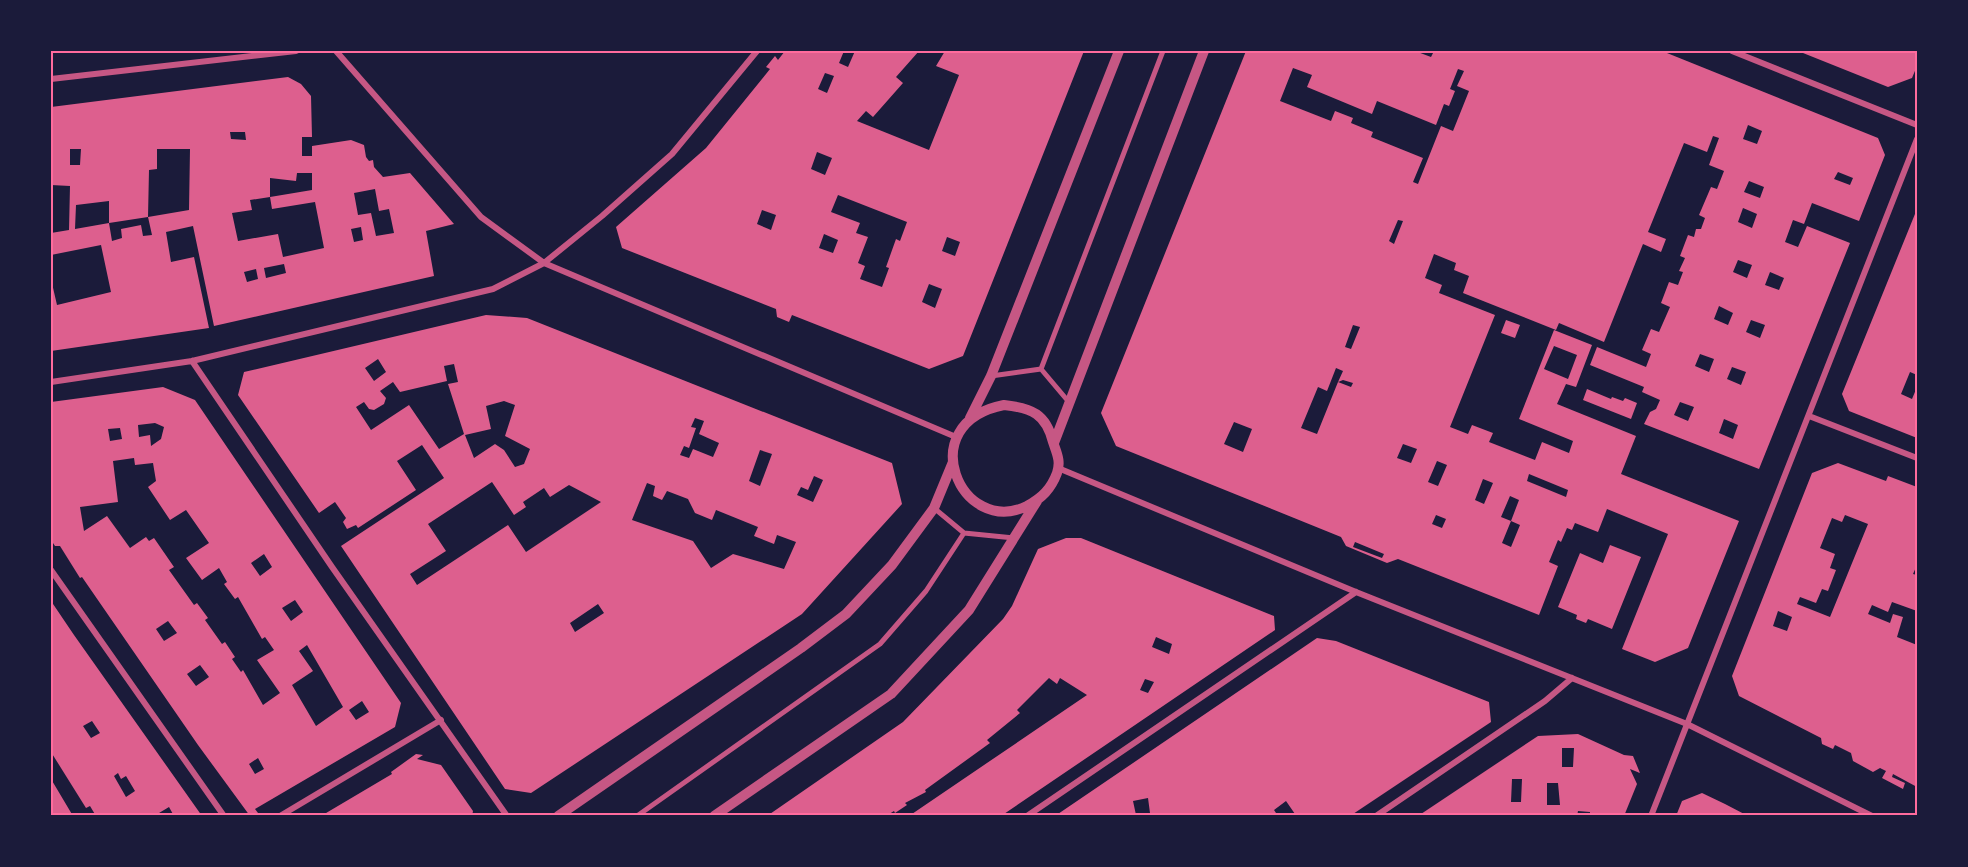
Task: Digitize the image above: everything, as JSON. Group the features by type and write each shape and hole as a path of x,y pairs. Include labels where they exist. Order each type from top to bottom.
{"street":[{"path":"51,79 296,51"},
{"path":"336,51 481,216 544,263 956,437"},
{"path":"51,382 192,361 493,290 544,263 602,216 672,154 757,51"},
{"path":"558,816 801,648 846,614 892,565 934,508 953,462 956,437 970,418 991,376 1119,51"},
{"path":"1041,369 1163,51"},
{"path":"1054,443 1068,401 1204,51"},
{"path":"1732,51 1917,125"},
{"path":"1650,816 1917,139"},
{"path":"192,361 332,567 507,816"},
{"path":"991,376 1041,369"},
{"path":"1041,369 1068,401"},
{"path":"714,816 891,694 969,610 1037,501 1047,492 1058,468 1059,457 1051,428 1038,415 1022,407 1004,405 986,408 970,418"},
{"path":"1809,416 1917,458"},
{"path":"953,462 957,480 962,488 968,496 983,506 1002,511 1020,509 1037,501"},
{"path":"1058,468 1356,592 1688,724 1872,816"},
{"path":"934,508 964,533 1014,538"},
{"path":"637,816 880,644 926,591 964,533"},
{"path":"51,570 224,816"},
{"path":"1027,816 1314,618 1356,592"},
{"path":"1376,816 1545,701 1572,678"},
{"path":"280,816 441,720"}],"building":[{"path":"785,51 844,51 839,63 848,67 855,51 919,51 896,77 903,83 873,117 866,111 857,121 929,150 959,75 936,66 945,51 1084,51 963,356 929,369 792,315 789,322 777,317 776,309 622,248 616,227 706,148 770,69 766,67 775,56 778,60","holes":["825,73 834,76 827,93 818,89","817,152 832,158 825,175 811,169","838,195 907,222 900,241 896,239 882,287 860,279 865,266 858,263 868,237 856,233 860,223 831,212","762,210 776,215 771,230 757,224","824,234 838,240 833,253 819,248","947,237 960,242 955,256 942,251","929,284 942,289 935,308 922,302"]},
{"path":"1246,51 1415,51 1431,57 1434,51 1662,51 1878,138 1885,155 1859,221 1812,203 1804,224 1793,220 1785,242 1798,247 1807,226 1850,243 1759,469 1644,424 1660,400 1642,392 1644,387 1590,365 1597,347 1646,367 1651,354 1642,350 1651,329 1659,332 1670,307 1661,303 1669,282 1678,285 1683,272 1679,271 1685,258 1680,256 1688,235 1694,237 1696,229 1701,229 1705,218 1699,215 1711,187 1717,189 1724,171 1709,165 1719,138 1713,136 1707,152 1684,143 1648,232 1666,239 1661,252 1643,244 1604,342 1559,323 1556,330 1463,293 1469,276 1454,270 1456,263 1434,254 1425,278 1442,285 1439,293 1495,315 1450,427 1468,434 1472,425 1493,433 1489,442 1535,460 1542,442 1569,453 1573,441 1519,419 1554,330 1592,345 1576,387 1566,384 1557,404 1636,436 1621,474 1739,521 1688,648 1655,662 1622,649 1668,534 1607,509 1598,532 1575,523 1572,530 1567,528 1561,542 1558,540 1549,562 1558,566 1539,615 1398,559 1387,563 1346,546 1341,537 1116,446 1101,413","holes":["1293,68 1312,75 1307,87 1372,114 1377,101 1436,125 1444,104 1449,106 1455,91 1450,89 1458,69 1464,71 1457,86 1469,91 1453,131 1441,126 1418,184 1413,182 1423,158 1371,137 1373,132 1351,123 1353,118 1335,111 1331,121 1280,101","1748,125 1762,131 1757,144 1743,139","1838,172 1853,178 1850,185 1834,179","1749,181 1764,187 1760,198 1744,192","1743,208 1757,214 1752,228 1738,222","1398,220 1403,221 1394,244 1389,241","1738,260 1752,265 1747,278 1733,272","1770,272 1784,278 1779,290 1765,285","1719,306 1733,313 1728,325 1714,319","1751,320 1765,325 1760,338 1746,332","1353,325 1360,327 1351,349 1345,347","1554,346 1577,355 1568,379 1544,369","1700,354 1714,359 1709,372 1695,366","1732,367 1746,372 1741,385 1727,379","1336,368 1343,371 1317,434 1301,428 1318,387 1327,391","1343,380 1353,383 1351,387 1338,382","1680,402 1694,407 1688,421 1674,415","1724,419 1738,425 1733,439 1719,433","1234,422 1252,429 1243,452 1224,444","1403,444 1417,449 1411,463 1397,458","1437,461 1447,465 1438,486 1428,482","1529,474 1568,490 1566,497 1527,481","1483,479 1493,483 1484,504 1475,500","1510,496 1519,500 1511,521 1501,517","1436,515 1446,519 1442,528 1432,524","1511,521 1520,525 1511,547 1502,543","1355,542 1384,554 1382,558 1353,547"]},
{"path":"1798,51 1917,51 1917,66 1912,78 1888,87"},
{"path":"288,77 301,84 311,96 312,137 302,137 302,156 312,156 312,146 351,140 364,145 366,157 369,161 373,160 374,167 383,177 410,173 454,224 426,231 434,276 214,326 193,226 166,232 171,262 194,257 209,328 51,351 51,279 57,305 111,292 101,245 51,255 51,233 69,230 70,186 51,185 51,107","holes":["230,132 245,132 246,140 231,139","70,149 81,149 80,165 70,165","157,149 190,149 189,210 148,217 149,170 157,169","297,173 312,173 312,190 270,197 270,178 296,181","375,189 379,211 389,209 394,233 376,236 371,213 358,215 354,193","270,197 272,209 315,202 324,248 283,257 278,234 238,241 232,213 252,210 250,200","109,201 109,223 75,229 76,205","148,217 152,235 143,236 141,225 121,229 122,238 112,241 109,223","361,227 363,240 354,242 351,229","284,264 286,273 266,278 264,268","256,269 258,279 247,282 244,272"]},
{"path":"1917,209 1917,375 1910,372 1901,394 1912,399 1917,387 1917,438 1849,411 1842,394"},
{"path":"486,315 527,318 892,463 902,504 802,614 531,793 505,789 341,546 444,478 422,445 397,461 416,490 358,528 356,525 347,529 343,522 346,518 335,502 319,513 238,395 244,372","holes":["378,359 386,372 374,381 365,368","454,364 458,382 448,384 464,434 439,449 409,405 371,430 356,407 364,402 369,409 374,410 384,404 386,398 380,391 393,382 400,392 447,381 444,366","504,401 515,405 505,436 530,449 524,464 515,467 504,450 495,444 474,458 465,435 491,429 486,406","695,418 704,421 699,434 719,443 713,457 693,449 689,458 680,455 684,446 689,448 696,428 691,427","760,450 772,454 760,486 749,481","814,476 823,480 813,502 797,495 801,487 808,490","492,482 514,515 526,507 523,502 544,488 550,497 569,485 601,502 526,552 508,525 417,585 410,574 446,551 428,524","647,483 655,486 653,496 662,500 667,491 688,499 695,513 712,520 716,510 758,527 754,536 774,544 777,535 796,542 784,569 733,554 711,568 693,541 632,520","598,604 604,613 575,632 570,623"]},
{"path":"1506,320 1520,325 1515,338 1501,333"},
{"path":"163,387 195,400 401,703 395,727 255,809 258,813 250,816 82,577 80,578 60,546 55,546 51,540 51,402","holes":["155,423 164,427 161,439 151,446 150,435 139,437 138,425","120,428 122,439 110,441 108,429","134,458 135,465 153,463 156,481 148,487 170,520 186,510 209,543 186,558 202,580 219,568 227,582 224,584 235,599 238,597 262,639 265,637 274,650 257,660 280,693 263,705 243,670 241,672 232,659 235,657 225,642 222,644 205,620 208,618 197,603 194,605 169,570 174,567 154,538 149,541 146,537 130,548 107,516 84,531 80,507 118,502 113,461","264,554 272,567 260,576 251,563","295,600 303,612 291,621 282,608","168,621 177,633 164,641 156,629","307,645 343,707 316,726 292,685 313,671 299,651","200,665 209,677 196,686 187,674","362,701 369,712 356,720 349,710","258,758 264,769 255,774 249,764"]},
{"path":"1587,389 1611,399 1612,397 1623,401 1625,398 1637,403 1631,419 1583,400"},
{"path":"1838,463 1886,481 1888,476 1917,487 1917,565 1913,574 1917,575 1917,611 1892,602 1888,612 1872,605 1868,614 1890,623 1893,614 1903,617 1897,637 1917,645 1917,787 1893,774 1892,777 1905,783 1903,789 1882,778 1886,771 1880,768 1873,772 1853,761 1851,753 1835,745 1833,749 1822,744 1821,738 1739,696 1732,676 1812,473","holes":["1845,515 1868,524 1830,617 1797,604 1800,597 1816,603 1822,589 1828,591 1836,570 1830,568 1835,554 1820,548 1832,518 1842,522","1778,611 1792,617 1787,631 1773,626"]},
{"path":"1066,538 1081,538 1274,616 1275,630 1001,816 909,816 1087,695 1060,678 1057,684 1049,678 1017,710 1020,713 987,740 990,743 925,790 926,792 905,803 907,805 895,813 894,811 886,816 767,816 903,722 1003,619 1012,606 1038,549","holes":["1156,637 1172,644 1169,654 1152,647","1145,679 1154,682 1148,693 1140,690"]},
{"path":"1610,545 1641,557 1612,629 1588,619 1586,623 1576,619 1577,615 1558,607 1580,553 1603,563"},
{"path":"51,601 202,816 174,816 169,807 154,816 96,816 90,806 86,808 51,752","holes":["92,721 100,733 91,738 83,726","118,773 121,779 126,776 135,791 126,797 114,776"]},
{"path":"1317,638 1336,641 1489,702 1491,722 1350,816 1291,816 1295,814 1286,801 1274,810 1278,816 1139,816 1150,813 1148,798 1133,801 1136,815 1055,816"},
{"path":"1578,734 1624,755 1633,756 1640,773 1630,769 1637,784 1624,816 1590,816 1590,812 1578,811 1577,816 1418,816 1538,736","holes":["1562,748 1574,748 1573,767 1562,767","1512,779 1522,779 1521,802 1511,802","1547,783 1558,783 1560,805 1547,805"]},
{"path":"416,754 423,755 417,759 441,765 473,811 472,816 321,816 392,774 391,772"},
{"path":"51,779 73,816 51,816"},
{"path":"1702,793 1748,816 1676,816 1682,801"}]}
